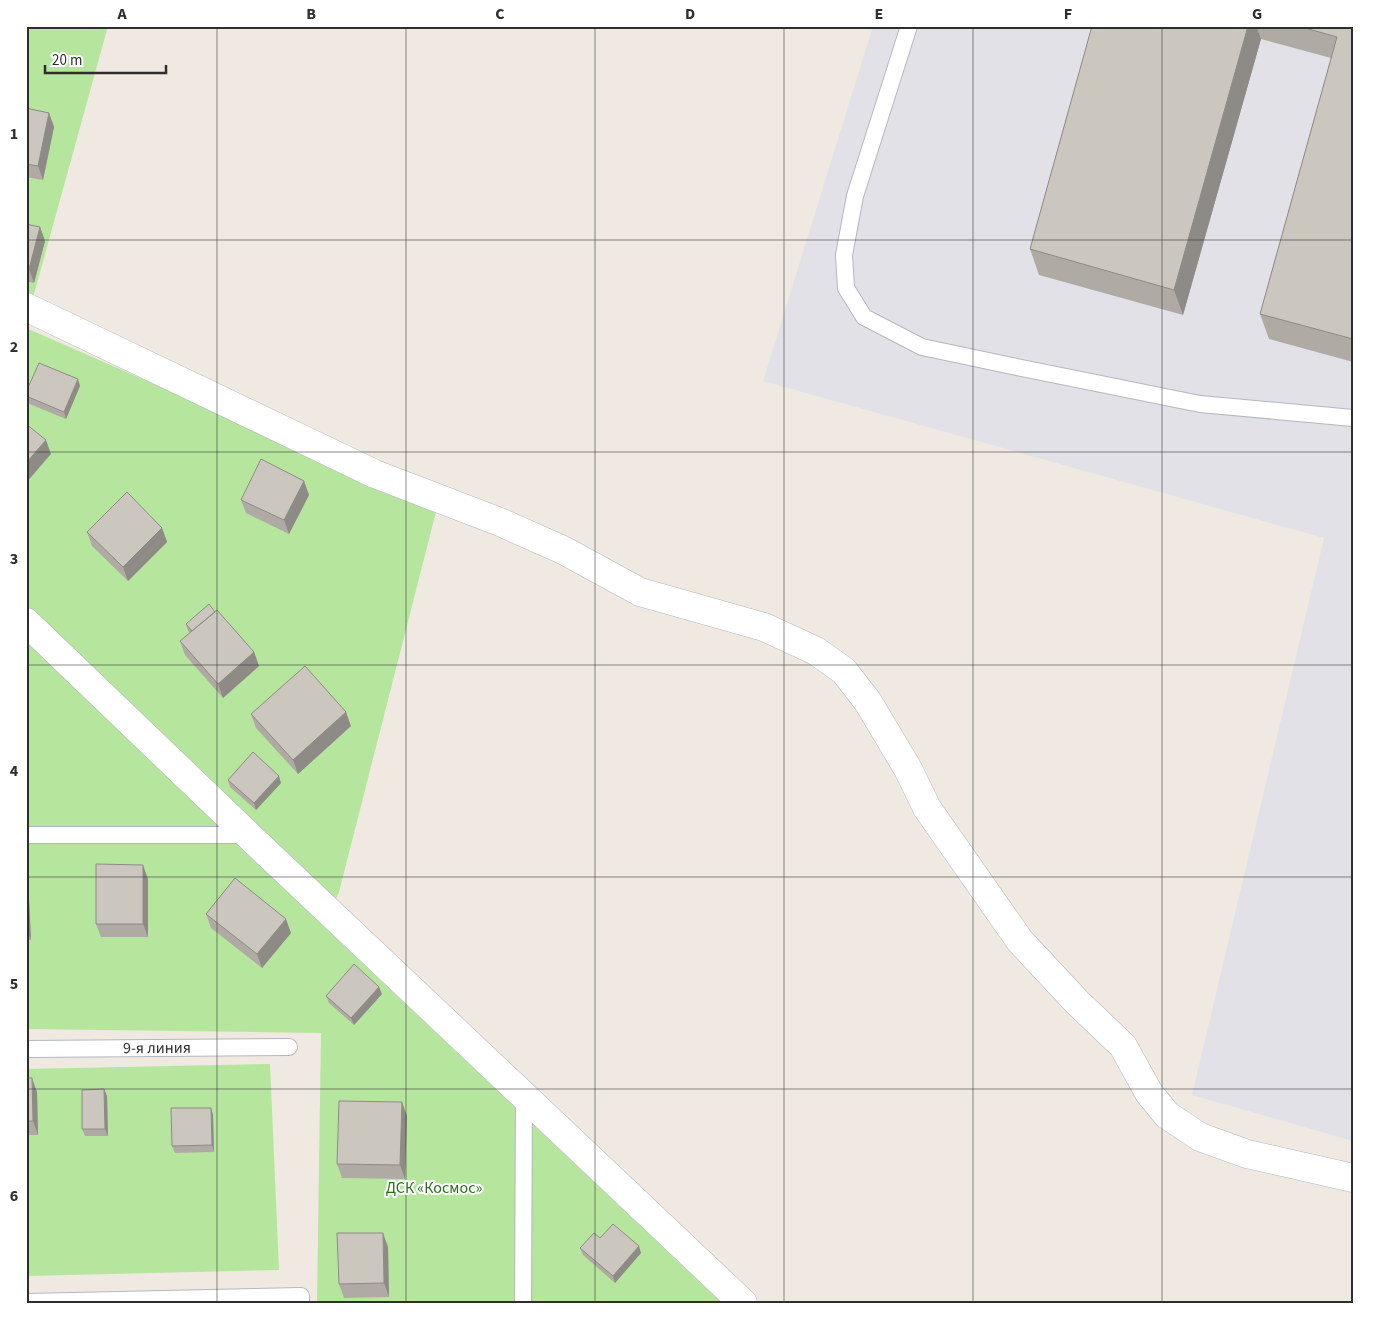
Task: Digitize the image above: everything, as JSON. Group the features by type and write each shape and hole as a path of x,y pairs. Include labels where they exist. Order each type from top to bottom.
{"street":[{"path":"26,307 375,474 500,522 563,550 640,592 764,627 816,650 844,671 868,702 908,770 927,808 1020,941 1077,1002 1122,1046 1149,1093 1167,1115 1200,1137 1247,1154 1353,1178"},
{"path":"26,622 248,835 743,1303"}],"lane":[{"path":"908,26 855,196 844,255 846,288 864,317 922,347 1012,366 1200,404 1353,418"},
{"path":"26,835 248,835"},
{"name":"9-я линия","path":"26,1049 289,1047"},
{"path":"523,1303 524,1096"},
{"path":"26,1302 301,1299"}],"shaded area":[{"path":"873,26 1353,26 1353,1141 1192,1095 1324,538 763,381"}],"green space":[{"path":"26,26 108,26 31,305 26,303"},
{"name":"ДСК «Космос»","path":"26,328 437,508 339,892 323,926 722,1303 317,1303 321,1033 26,1029"},
{"path":"270,1064 279,1270 26,1276 26,1069"}],"building":[{"path":"1092,26 1248,26 1174,290 1030,249"},
{"path":"1298,26 1353,26 1353,339 1260,314 1337,37"},
{"path":"26,108 49,113 38,166 26,164"},
{"path":"26,224 40,227 29,269 26,268"},
{"path":"39,363 78,379 64,412 26,396"},
{"path":"26,424 46,440 26,463"},
{"path":"261,459 304,481 284,520 241,500"},
{"path":"127,492 162,528 123,567 87,532"},
{"path":"209,604 215,612 192,631 186,624"},
{"path":"217,610 254,652 218,684 180,641"},
{"path":"305,666 346,712 293,760 251,714"},
{"path":"253,752 279,776 254,803 228,780"},
{"path":"96,864 143,865 143,924 96,924"},
{"path":"235,878 286,919 257,954 206,914"},
{"path":"354,964 379,987 351,1018 326,996"},
{"path":"26,1078 32,1078 33,1121 26,1121"},
{"path":"104,1089 105,1129 82,1129 82,1090"},
{"path":"339,1101 402,1102 400,1165 337,1164"},
{"path":"171,1108 211,1108 212,1145 172,1146"},
{"path":"613,1224 639,1246 613,1276 580,1248 594,1233 600,1238"},
{"path":"337,1233 383,1233 384,1283 339,1284"}]}
